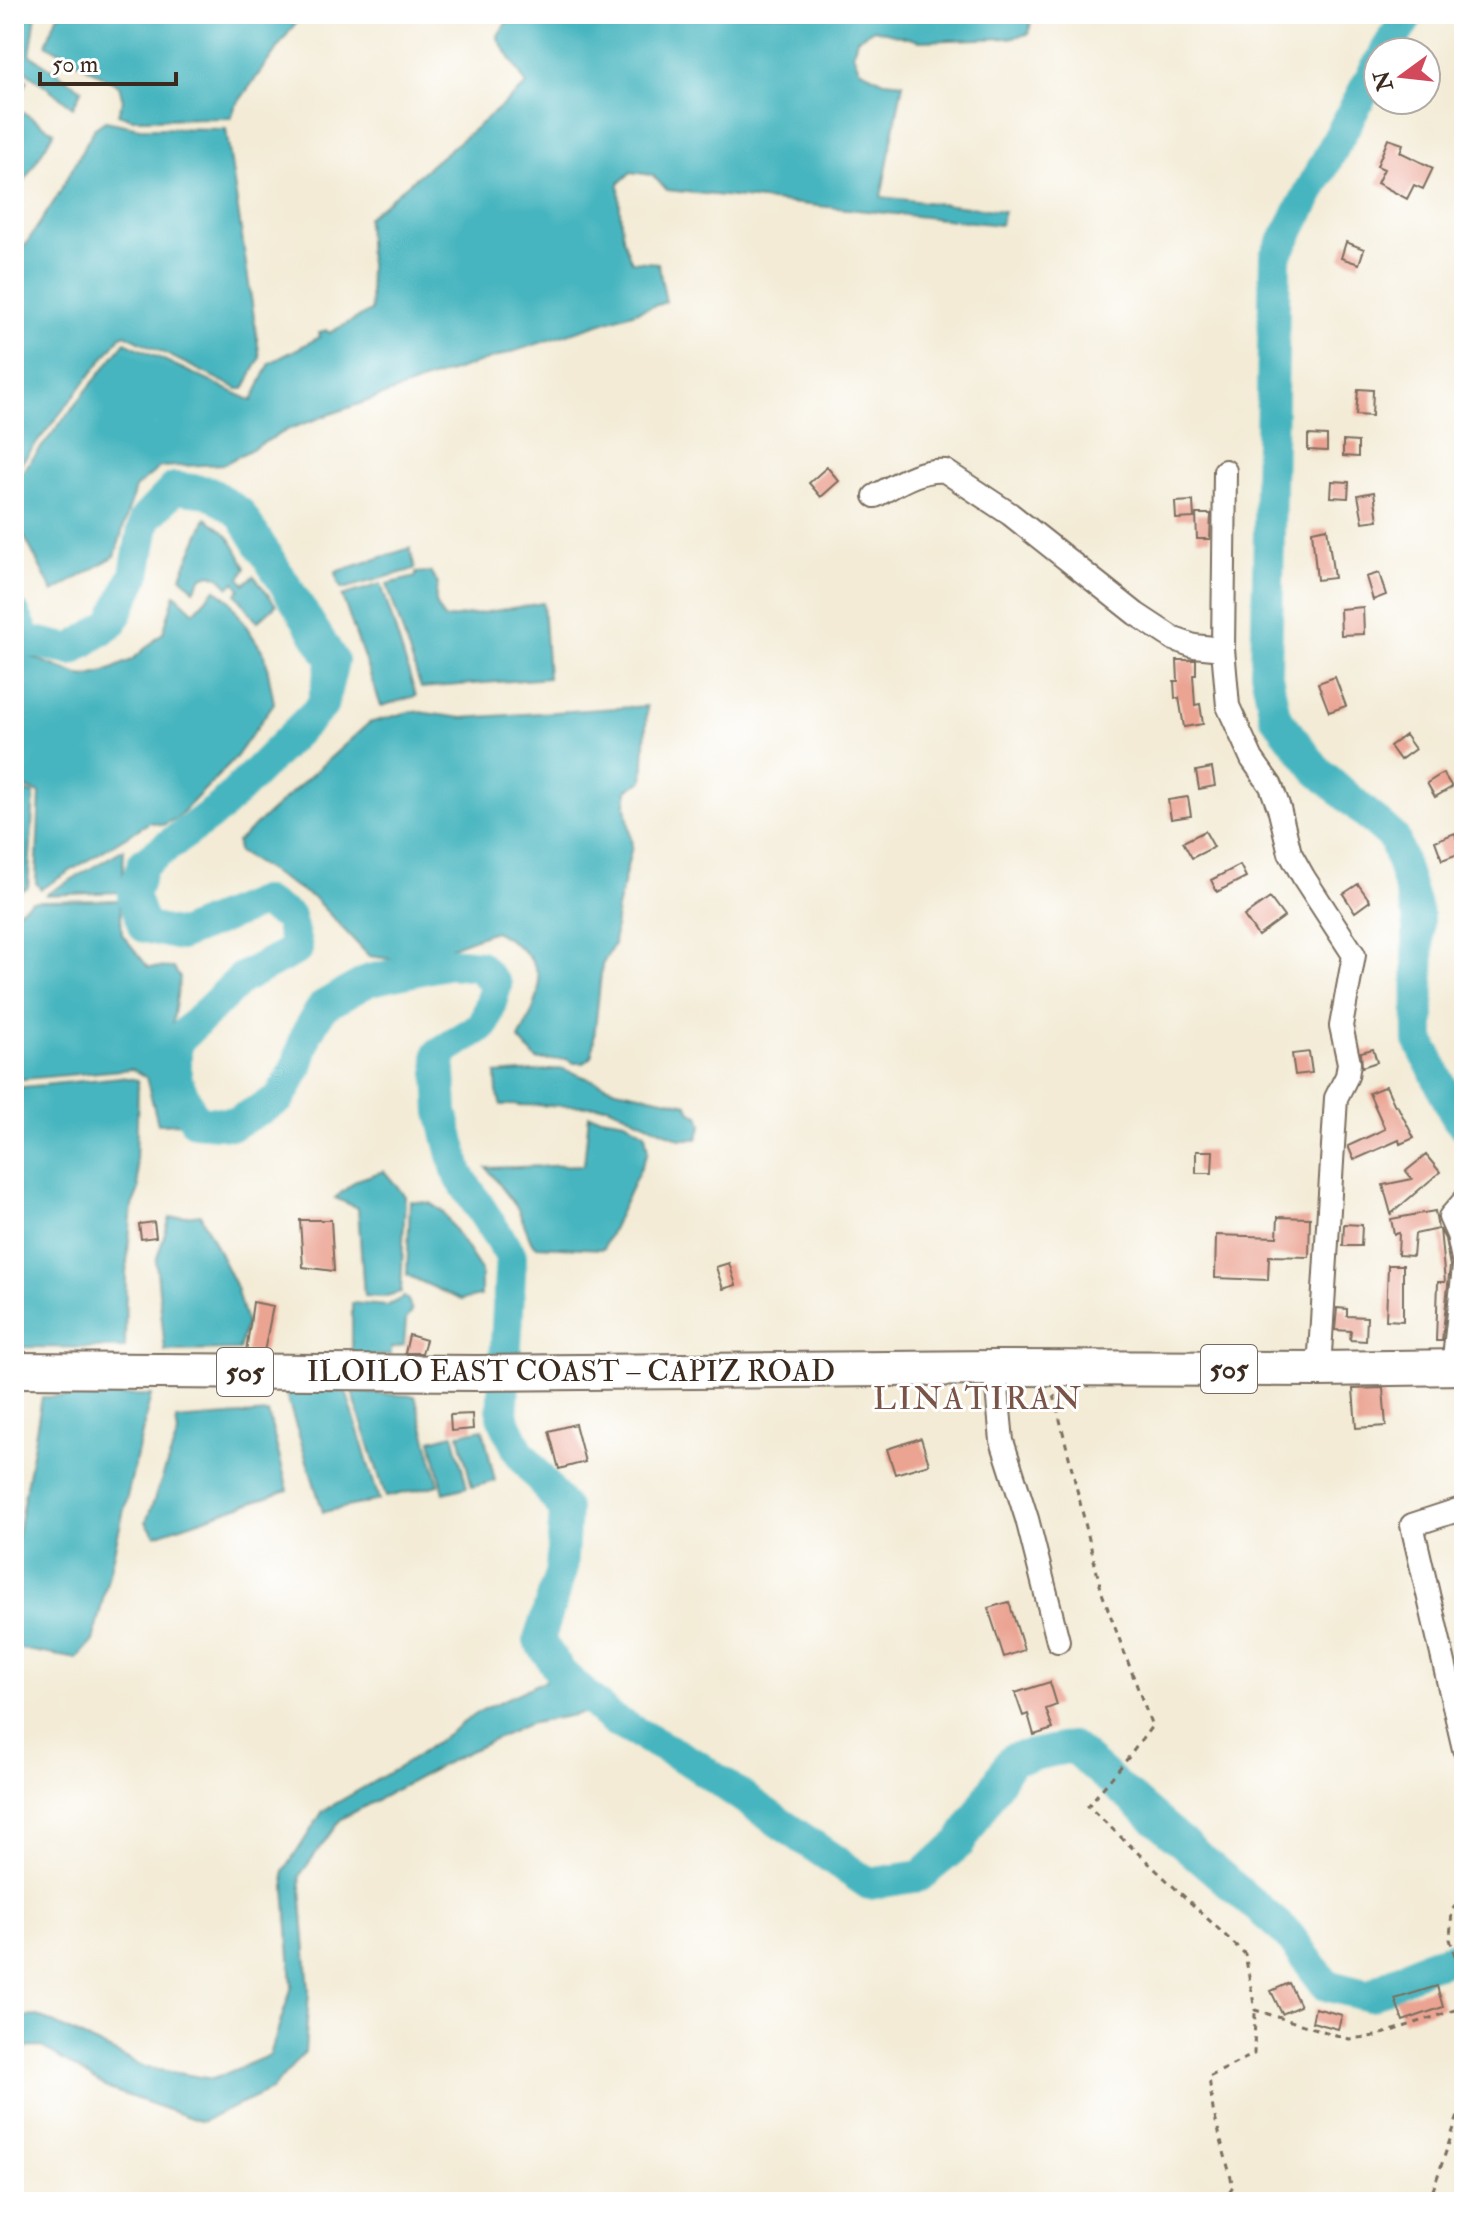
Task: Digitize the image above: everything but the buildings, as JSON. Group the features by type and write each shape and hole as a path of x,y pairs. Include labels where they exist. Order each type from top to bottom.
{"main road":[{"name":"ILOILO EAST COAST – CAPIZ ROAD","path":"14,1370 477,1373 1459,1367"}],"street":[{"path":"875,496 923,472 945,471 1010,514 1136,614 1174,639 1194,646 1223,649"},
{"path":"1225,471 1223,649 1228,706 1252,759 1271,786 1290,853 1354,955 1341,1026 1349,1063 1347,1076 1336,1098 1319,1369"},
{"path":"1459,1367 1464,1266 1458,1235 1450,1217 1464,1201"},
{"path":"995,1368 1002,1441 1027,1519 1058,1641"},
{"path":"1464,1508 1412,1525 1464,1749"}],"path":[{"path":"1047,1368 1102,1593 1152,1726 1088,1806 1245,1954 1255,2010 1254,2054 1209,2077 1213,2110 1233,2186 1223,2202"},
{"path":"1464,1895 1452,1910 1450,1939 1464,1985"},
{"path":"1255,2010 1349,2039 1376,2036 1464,2007"},
{"path":"1429,2202 1464,2098"}],"water":[{"path":"14,14 36,14 30,55 82,89 73,107 14,62"},
{"path":"58,14 302,14 235,107 231,118 132,119 118,114 123,100 119,86 46,44"},
{"path":"512,14 1029,14 1029,34 1009,38 920,41 874,29 857,39 853,53 859,69 884,81 903,83 881,197 1004,211 1000,225 667,190 652,175 631,172 619,183 625,243 632,261 658,263 666,302 426,380 289,429 224,464 160,467 135,488 115,556 53,592 14,516 14,482 125,342 252,401 270,363 320,337 319,333 326,330 329,333 371,311 367,218 527,85 497,37"},
{"path":"14,75 27,80 18,109 54,132 14,198"},
{"path":"105,121 140,128 226,129 260,358 244,389 238,389 125,334 14,472 14,262 57,197 94,129"},
{"path":"206,518 221,529 234,545 246,568 240,578 244,584 254,576 276,605 257,622 236,594 240,589 235,582 229,587 211,574 202,577 194,590 181,576"},
{"path":"410,548 415,569 342,589 338,583 336,572"},
{"path":"430,572 438,584 436,603 445,619 543,603 548,678 421,688 387,584 416,577 416,573"},
{"path":"381,584 416,696 381,706 342,596"},
{"path":"215,589 229,600 265,655 274,703 236,757 177,818 163,825 150,822 41,889 36,883 40,793 14,784 14,640 31,657 84,677 105,672 132,660 163,633 175,594 194,612"},
{"path":"647,706 643,781 627,790 626,806 632,846 617,909 614,944 602,965 592,1056 584,1063 567,1059 537,1060 519,1039 531,1015 539,981 530,959 504,936 494,931 412,962 369,956 315,899 238,852 237,842 369,723 412,711 462,718"},
{"path":"14,789 34,794 28,887 14,894"},
{"path":"124,849 122,892 45,895"},
{"path":"120,900 122,934 148,967 173,968 180,977 165,1070 183,1123 158,1124 146,1077 132,1069 14,1080 14,914 32,901"},
{"path":"563,1069 616,1089 687,1104 691,1112 699,1115 702,1125 697,1139 680,1139 608,1106 501,1105 496,1074"},
{"path":"121,1077 138,1080 136,1161 139,1189 132,1206 126,1274 125,1348 14,1347 14,1088"},
{"path":"589,1115 625,1121 645,1133 648,1152 603,1249 536,1246 518,1209 487,1168 584,1165"},
{"path":"384,1171 405,1196 401,1292 383,1297 364,1296 358,1208 335,1198 357,1180"},
{"path":"410,1201 430,1203 443,1212 481,1270 481,1296 461,1300 407,1275"},
{"path":"200,1214 236,1287 246,1323 239,1350 165,1351 156,1261 170,1218"},
{"path":"404,1297 412,1311 406,1320 404,1345 391,1348 391,1355 356,1356 352,1351 352,1303 387,1306"},
{"path":"285,1391 346,1391 379,1500 323,1512"},
{"path":"352,1392 415,1396 439,1485 386,1497"},
{"path":"151,1395 93,1641 77,1659 14,1648 14,1555 42,1397"},
{"path":"268,1413 288,1490 155,1535 146,1522 178,1434 176,1420"},
{"path":"483,1429 495,1481 472,1487 459,1434"},
{"path":"453,1434 467,1487 444,1493 431,1440"},
{"path":"561,1673 583,1713 528,1724 459,1756 341,1819 300,1875 309,1991 305,2052 271,2090 202,2122 109,2089 42,2047 14,2048 14,2018 38,2016 147,2068 213,2079 270,2055 292,1986 284,1872 323,1811 411,1760 478,1712"}],"waterway":[{"path":"1395,36 1409,14"},
{"path":"1362,94 1275,257 1266,671 1275,716 1316,769 1394,838 1418,916 1419,1040 1457,1118 1464,1125"},
{"path":"14,614 27,640 71,650 112,623 135,574 145,519 175,488 209,492 240,513 333,661 322,706 221,807 143,864 133,895 144,927 180,935 262,902 289,917 297,949 242,978 176,1042 176,1079 195,1121 233,1124 279,1099 296,1069 307,1033 323,1006 370,980 449,963 479,966 496,986 484,1025 439,1053 442,1112 458,1174 511,1256 502,1416 519,1452 565,1510 561,1571 539,1640 561,1673 613,1720 693,1763 869,1884 920,1876 960,1843 1012,1759 1072,1747 1288,1934 1326,1985 1369,1996 1429,1964 1464,1955"}],"district":[{"name":"LINATIRAN","path":"978,1399"}]}
